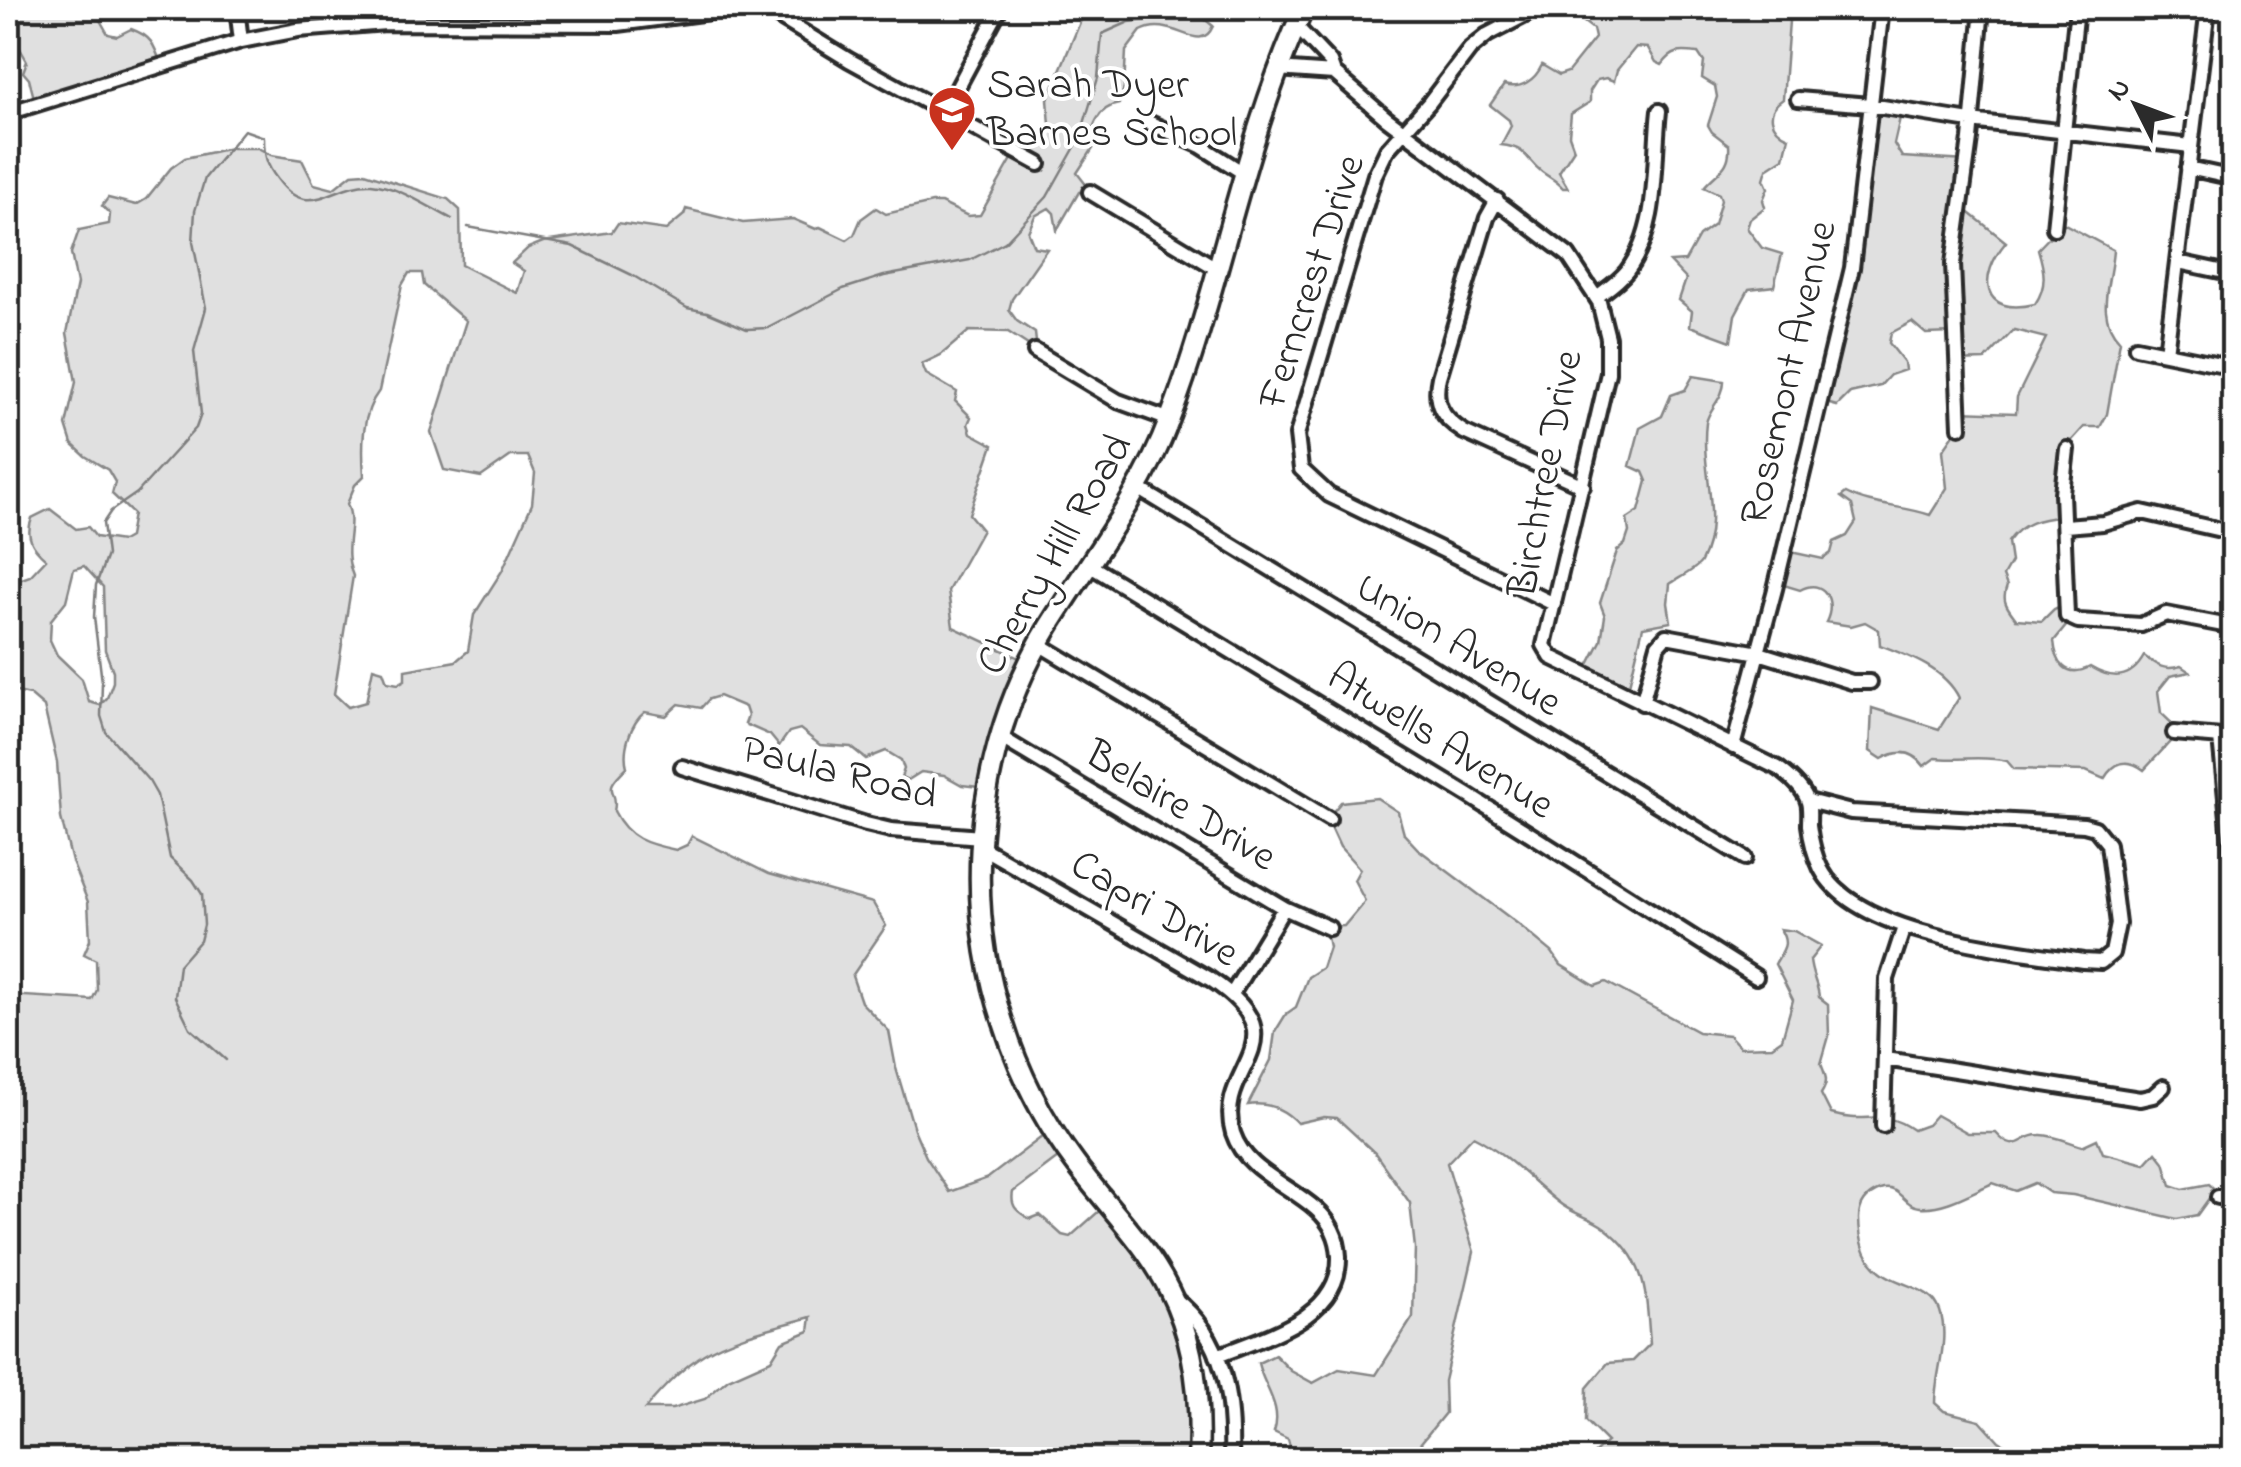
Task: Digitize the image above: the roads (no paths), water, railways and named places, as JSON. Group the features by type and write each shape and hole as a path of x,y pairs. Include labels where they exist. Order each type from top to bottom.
{"main road":[{"name":"Cherry Hill Road","path":"1198,1460 1200,1426 1194,1375 1172,1298 1131,1233 1052,1129 1022,1076 999,1011 986,956 980,901 982,842 994,758 1014,696 1039,644 1138,488 1170,420 1277,69 1300,16"}],"street":[{"path":"238,8 241,41"},
{"path":"8,113 241,41 286,32 353,24 618,24 740,8"},
{"path":"764,8 848,60 1039,164"},
{"path":"944,112 1000,8"},
{"name":"Ferncrest Drive","path":"1539,8 1470,48 1430,103 1387,150 1368,192 1297,436 1301,468 1313,483 1340,502 1554,604"},
{"name":"Rosemont Avenue","path":"1733,748 1852,268 1882,8"},
{"path":"1960,427 1953,264 1982,8"},
{"path":"2054,228 2077,8"},
{"path":"2166,353 2208,8"},
{"name":"Birchtree Drive","path":"1300,16 1334,73 1402,130 1568,254 1597,297 1608,338 1608,373 1544,644 1546,652 1642,703"},
{"path":"1277,69 1334,73"},
{"path":"1798,99 2191,146"},
{"path":"1597,297 1625,274 1646,228 1653,197 1659,110"},
{"path":"1148,122 1201,146 1244,174"},
{"path":"2188,168 2234,178"},
{"path":"1090,192 1216,268"},
{"path":"1497,200 1482,234 1436,396 1450,423 1464,432 1583,486"},
{"path":"2178,262 2234,274"},
{"path":"2136,347 2234,367"},
{"path":"1035,352 1118,401 1170,420"},
{"path":"2067,449 2062,493 2067,616 2078,621 2140,625 2166,614 2234,627"},
{"name":"Union Avenue","path":"1138,488 1745,858"},
{"path":"2064,526 2103,523 2142,512 2234,534"},
{"name":"Atwells Avenue","path":"1089,565 1468,795 1756,977"},
{"path":"1808,801 1852,812 2095,828 2108,844 2118,924 2112,952 2101,962 1948,939 1904,926 1848,899 1825,876 1812,844 1808,801 1796,784 1778,768 1642,703 1658,645 1666,636 1758,653 1852,682 1870,682"},
{"path":"1039,644 1329,819"},
{"path":"2174,733 2227,738 2234,878"},
{"name":"Belaire Drive","path":"1000,737 1284,908 1330,928"},
{"name":"Paula Road","path":"682,766 878,827 982,842"},
{"name":"Capri Drive","path":"982,842 1232,994 1248,1015 1254,1036 1253,1054 1230,1103 1228,1116 1234,1136 1242,1155 1316,1208 1328,1221 1338,1240 1339,1266 1336,1281 1325,1297 1296,1324 1218,1356"},
{"path":"1232,994 1284,908"},
{"path":"1883,1126 1886,979 1904,926"},
{"path":"1885,1059 2140,1099 2153,1096 2163,1087"},
{"path":"2218,1197 2234,1197"},
{"path":"1172,1298 1198,1319 1218,1356 1230,1408 1231,1460"}],"waterway":[{"path":"468,227 572,246 687,308 747,329 768,328 843,289 884,276 970,260 1005,242 1047,197 1079,140 1098,78 1102,34 1129,22 1155,19 1167,8"},
{"path":"226,1060 190,1028 175,997 179,965 200,941 204,925 202,894 170,858 157,795 106,732 101,716 102,682 94,617 96,585 107,555 103,523 111,511 137,493 196,428 201,414 194,351 206,308 193,242 195,211 205,178 244,130 264,137 271,169 289,192 300,198 322,197 371,184 402,193 452,219"}],"place":[{"name":"Sarah Dyer Barnes School","path":"952,152"}]}
